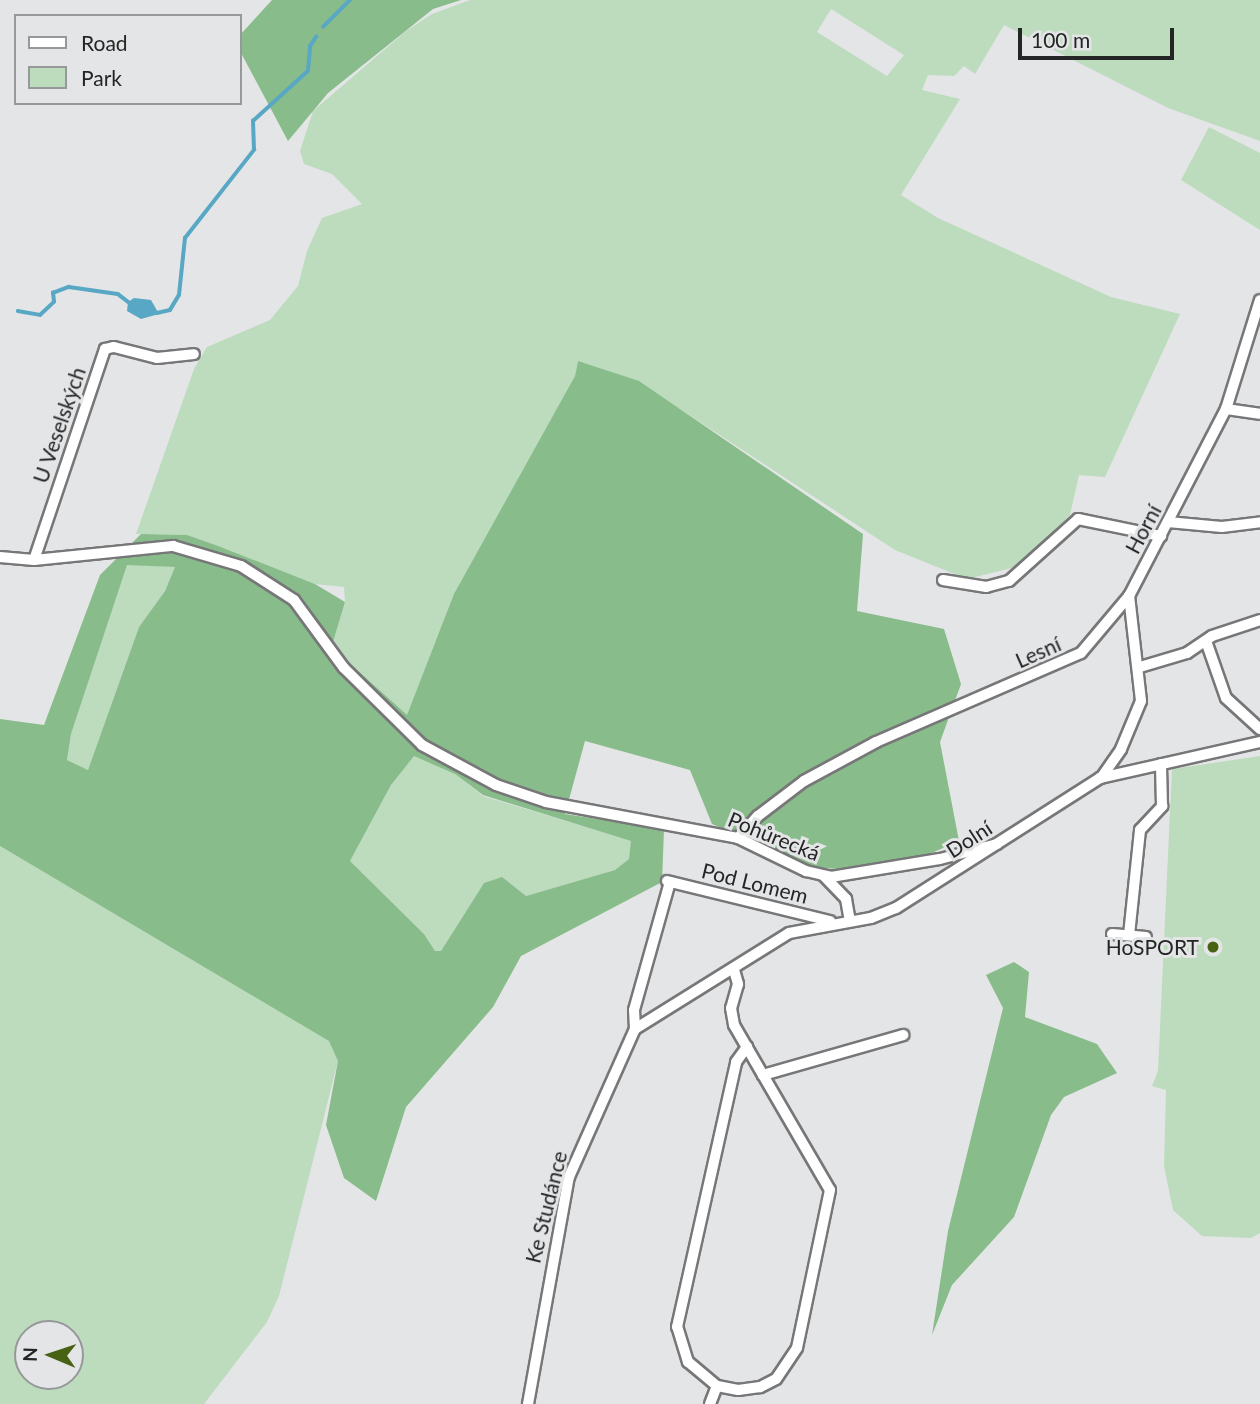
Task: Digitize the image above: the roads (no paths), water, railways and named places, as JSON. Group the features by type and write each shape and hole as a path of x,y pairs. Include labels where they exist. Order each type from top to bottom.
{"street":[{"name":"Horní","path":"1129,596 1226,409 1260,300"},
{"name":"U Veselských","path":"34,560 105,349 114,346 157,359 194,354"},
{"path":"1226,409 1260,414"},
{"path":"943,580 986,587 1009,581 1078,519 1161,536"},
{"path":"1168,522 1222,527 1260,522"},
{"name":"Pohůrecká","path":"0,557 34,560 173,546 241,566 295,600 344,668 422,745 496,785 581,810 738,838 824,876 890,869 998,844"},
{"path":"1100,778 1134,723 1141,701 1140,667 1129,596"},
{"name":"Lesní","path":"738,838 758,816 804,781 876,742 1081,653 1129,596"},
{"path":"1140,667 1187,653 1206,641 1260,620"},
{"path":"1206,641 1226,698 1260,729"},
{"name":"Dolní","path":"635,1029 734,970 789,933 896,908 1100,778 1260,742"},
{"path":"1129,935 1140,831 1162,806 1161,764"},
{"path":"824,876 846,899 849,921"},
{"name":"Pod Lomem","path":"669,881 833,922"},
{"name":"Ke Studánce","path":"528,1404 569,1177 635,1029 634,1010 669,881"},
{"path":"1112,934 1146,937"},
{"path":"734,970 738,984 731,1018 830,1190 797,1348 789,1365 760,1387 717,1386 688,1362 677,1327 736,1062 747,1047"},
{"path":"763,1075 903,1035"},
{"path":"710,1404 717,1386"}],"water":[{"path":"134,298 151,300 159,314 141,319 127,311 128,302"}],"waterway":[{"path":"323,27 350,0"},
{"path":"157,313 170,310 179,295 185,238 254,150 253,121 308,71 310,46 316,37"},
{"path":"18,311 40,315 54,302 53,293 69,287 118,294 130,303"}],"place":[{"name":"HoSPORT","path":"1213,947"}]}
